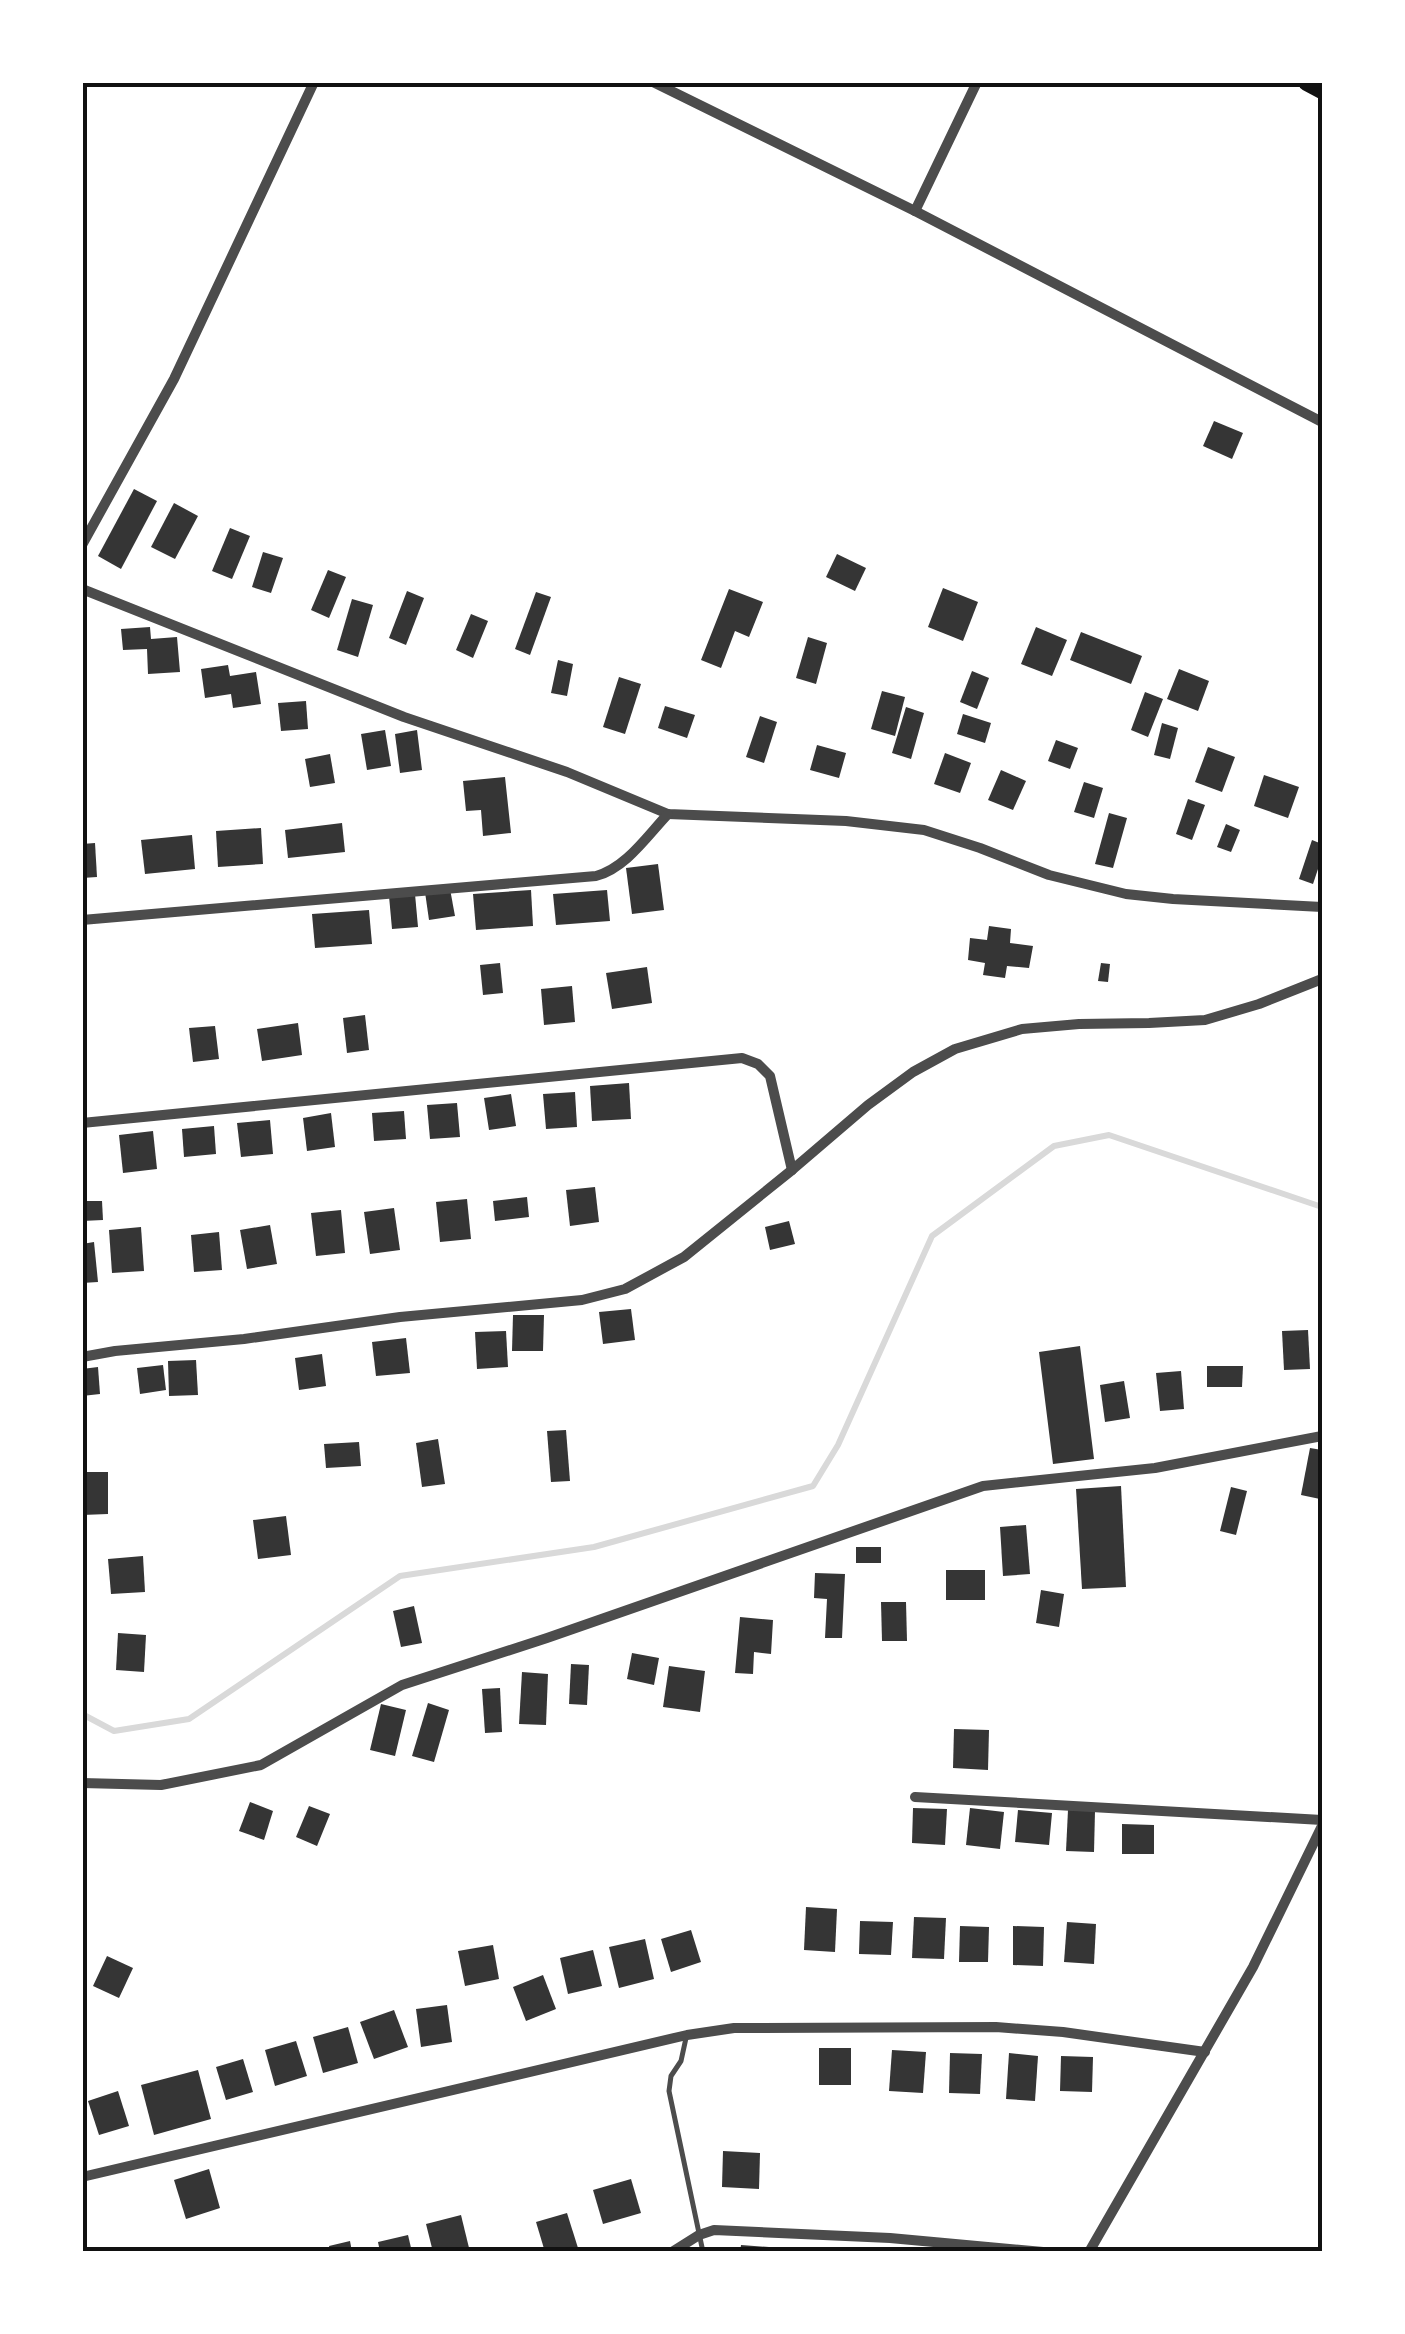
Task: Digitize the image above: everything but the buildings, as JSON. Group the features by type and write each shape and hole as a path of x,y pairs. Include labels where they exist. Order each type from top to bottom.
{"main road":[{"path":"1308,82 1322,90"}],"street":[{"path":"82,545 174,379 314,82"},
{"path":"654,82 915,210 1322,422"},
{"path":"915,210 976,82"},
{"path":"82,589 404,717 567,772 668,814 846,821 924,830 1049,876 1126,894 1322,907"},
{"path":"82,920 596,876 610,872 622,862 668,814"},
{"path":"82,1357 582,1300 625,1289 684,1257 868,1105 913,1072 955,1049 1022,1029 1205,1020 1322,979"},
{"path":"82,1123 742,1058 758,1064 770,1076 792,1170"},
{"path":"82,1783 161,1785 261,1765 402,1684 548,1638 983,1486 1155,1468 1322,1436"},
{"path":"915,1797 1322,1823 1254,1967 1090,2252"},
{"path":"82,2178 687,2035 734,2028 996,2027 1205,2052"},
{"path":"672,2252 699,2234 714,2230 870,2237 1043,2252"}],"lane":[{"path":"687,2035 668,2091 703,2252"}],"waterway":[{"path":"82,1714 114,1731 189,1719 400,1576 594,1547 813,1486 838,1445 932,1236 1054,1146 1109,1135 1322,1207"}]}
